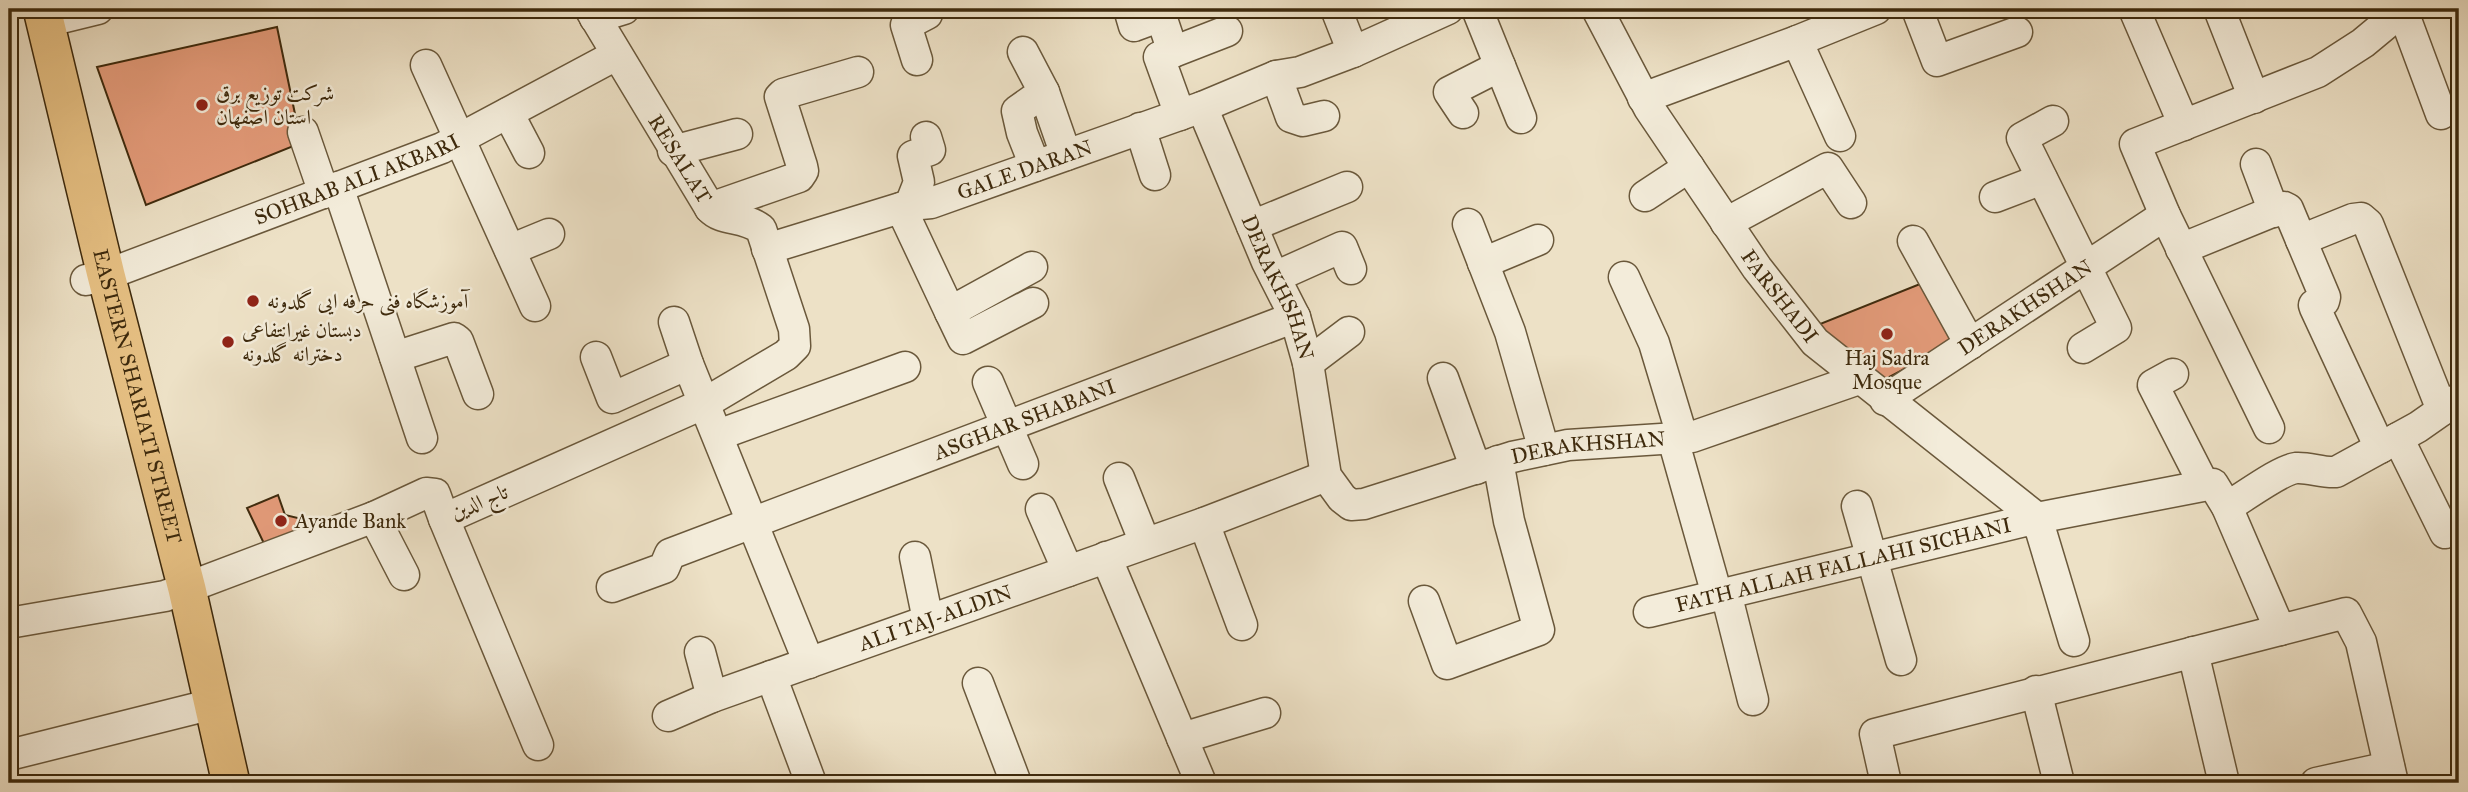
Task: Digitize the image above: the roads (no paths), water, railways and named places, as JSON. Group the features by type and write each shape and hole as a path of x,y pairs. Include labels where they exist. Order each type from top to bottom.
{"main road":[{"name":"EASTERN SHARIATI STREET","path":"36,13 96,277 176,592 201,707 207,783"},
{"name":"EASTERN SHARIATI STREET","path":"201,707 231,783"}],"street":[{"path":"36,13 98,9"},
{"path":"592,13 624,9"},
{"path":"917,60 906,25 927,14 925,9"},
{"path":"1129,9 1134,26 1161,16 1173,52 1227,31"},
{"path":"1336,9 1353,52"},
{"name":"GALE DARAN","path":"767,248 906,206 931,203 1191,111 1276,76 1300,72 1353,52 1448,9"},
{"path":"1477,9 1521,118"},
{"name":"FARSHADI","path":"1597,9 1643,98 1757,268 1815,342 2037,518"},
{"path":"1643,98 1876,9"},
{"path":"1917,9 1937,61 2017,32"},
{"path":"2134,9 2184,125"},
{"path":"2219,9 2254,98"},
{"path":"2269,428 2165,215 2136,144 2318,72 2363,43 2402,9 2441,114"},
{"name":"RESALAT","path":"592,13 673,151 710,208 720,215 752,222 761,229 794,329 795,346 786,355 705,403"},
{"path":"1797,41 1840,136"},
{"path":"1023,52 1044,92 1066,155"},
{"name":"DERAKHSHAN","path":"1173,52 1160,57 1252,226 1294,317 1308,363 1326,477 1351,505 1364,504 1487,465 1568,445 1678,439 1859,379"},
{"name":"SOHRAB ALI AKBARI","path":"96,277 442,148 616,55"},
{"path":"426,65 535,306"},
{"path":"1463,113 1449,92 1500,66"},
{"path":"710,208 799,177 803,171 802,166 780,97 859,72"},
{"path":"1276,76 1291,117 1303,121 1324,116"},
{"path":"1035,166 1017,111 1044,92"},
{"path":"508,113 529,153"},
{"path":"2053,121 2022,138 2116,328 2083,348"},
{"path":"1140,128 1155,175"},
{"path":"303,132 331,190 395,357 422,438"},
{"path":"673,151 737,134"},
{"path":"926,137 930,150 913,156 919,182 906,206 963,339 1033,303"},
{"path":"2256,164 2274,212"},
{"path":"1645,196 1689,167"},
{"path":"1727,223 1828,168 1851,203"},
{"path":"1995,197 2042,179"},
{"path":"1252,226 1347,187"},
{"path":"2181,249 2284,207 2288,209 2325,297 2325,301 2314,305 2315,308 2389,443 2445,533"},
{"name":"DERAKHSHAN","path":"1885,400 2165,215"},
{"path":"2227,507 2286,471 2298,468 2325,473 2336,472 2418,427 2451,404 2368,224 2361,218 2353,219 2301,240"},
{"path":"1468,224 1510,332 1544,450"},
{"path":"510,250 550,234"},
{"path":"1483,262 1538,240"},
{"path":"1913,241 1970,344"},
{"path":"1275,277 1342,247 1351,269"},
{"path":"950,312 1031,267"},
{"path":"1624,276 1654,344 1721,594 1753,700"},
{"name":"ASGHAR SHABANI","path":"612,587 664,568 670,554 753,521 1294,317"},
{"path":"674,322 688,364 809,663"},
{"path":"1308,363 1349,332"},
{"path":"395,357 454,338 458,341 478,394"},
{"path":"596,358 612,398 688,364"},
{"path":"718,435 905,367"},
{"path":"2173,374 2153,385 2204,485"},
{"name":"DERAKHSHAN","path":"1424,601 1447,664 1548,638 1509,521 1487,465 1443,378"},
{"path":"988,382 1023,464"},
{"name":"تاج الدین","path":"9,623 176,592 374,517 432,492 444,519 705,403"},
{"name":"ALI TAJ-ALDIN","path":"668,716 712,697 1204,523 1326,477"},
{"path":"1119,478 1145,543"},
{"path":"2074,641 2037,518 2213,484 2227,507 2280,630"},
{"path":"1857,506 1901,660"},
{"path":"1041,509 1068,571"},
{"path":"374,517 404,575"},
{"name":"FATH ALLAH FALLAHI SICHANI","path":"1649,612 2037,518"},
{"path":"444,519 538,746"},
{"path":"1204,523 1242,625"},
{"path":"915,557 928,620"},
{"path":"1107,557 1201,783"},
{"path":"1886,783 1875,734 2346,614 2361,642 2391,775 2316,783"},
{"path":"700,652 712,697"},
{"path":"2193,652 2224,783"},
{"path":"771,676 811,783"},
{"path":"978,683 1016,783"},
{"path":"2036,691 2059,783"},
{"path":"9,755 201,707"},
{"path":"1182,738 1265,713"}],"place":[{"name":"شرکت توزیع برق استان اصفهان","path":"202,105"},
{"name":"آموزشگاه فنی حرفه ایی گلدونه","path":"253,301"},
{"name":"Haj Sadra Mosque","path":"1887,334"},
{"name":"دبستان غیرانتفاعی دخترانه گلدونه","path":"228,342"},
{"name":"Ayande Bank","path":"281,521"}]}
